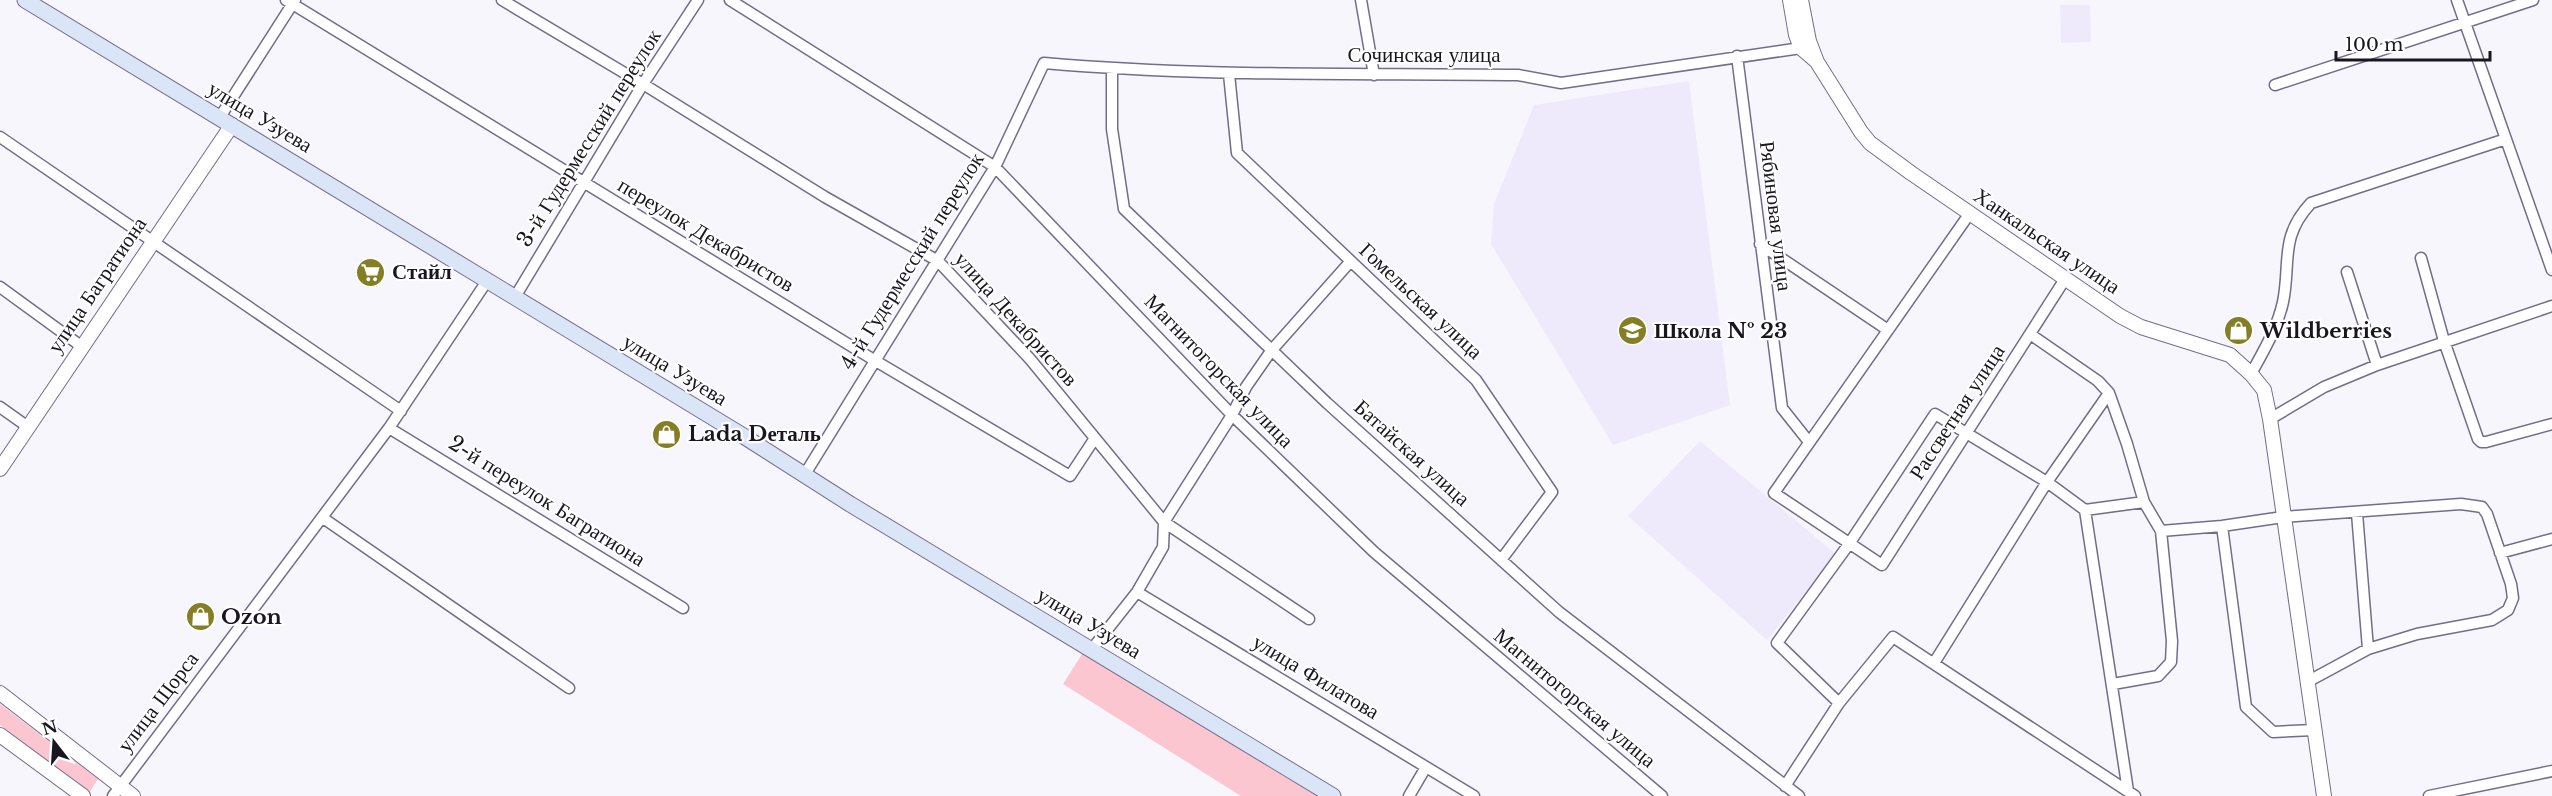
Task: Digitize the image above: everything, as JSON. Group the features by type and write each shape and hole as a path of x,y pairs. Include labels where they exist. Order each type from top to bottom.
{"main road":[{"name":"улица Узуева","path":"25,0 1333,796"}],"street":[{"name":"улица Декабристов","path":"502,0 825,197 938,261 1030,360 1164,522 1309,619"},
{"name":"3-й Гудермесский переулок","path":"515,297 643,84 698,0"},
{"name":"Магнитогорская улица","path":"730,0 995,167 1232,415 1374,552 1662,796"},
{"path":"1361,0 1374,75"},
{"path":"1790,0 1800,48"},
{"name":"Ханкальская улица","path":"1801,0 1809,41 1817,62 1861,132 1870,142 2120,316 2141,327 2230,355 2251,374 2264,390 2324,796"},
{"path":"2457,0 2552,270"},
{"path":"2275,85 2533,0"},
{"name":"улица Багратиона","path":"0,469 151,242 226,121 291,1"},
{"name":"переулок Декабристов","path":"291,1 582,183 1070,476 1095,438"},
{"name":"Сочинская улица","path":"1044,63 1112,69 1229,74 1518,75 1561,82 1800,48"},
{"name":"Ханкальская улица","path":"1800,48 1817,62"},
{"name":"Рябиновая улица","path":"1737,56 1782,408 1809,442"},
{"name":"4-й Гудермесский переулок","path":"805,474 995,167 1044,63"},
{"name":"Батайская улица","path":"1112,69 1112,129 1124,209 1271,351 1559,612 1799,796"},
{"name":"Гомельская улица","path":"1229,74 1237,153 1476,380 1552,492 1501,560"},
{"path":"0,137 401,411"},
{"path":"2251,374 2274,332 2279,316 2283,301 2289,240 2298,217 2311,203 2506,139"},
{"path":"1849,544 1774,493 1970,213"},
{"path":"1760,244 1888,330"},
{"path":"2421,258 2444,341 2481,442 2552,424"},
{"path":"1092,649 1137,592 1163,547 1164,522 1232,415 1246,387 1271,351 1350,261"},
{"path":"2347,272 2377,365"},
{"name":"Рассветная улица","path":"1849,544 1882,565 2065,279"},
{"name":"улица Щорса","path":"116,791 389,428 487,281"},
{"path":"0,287 81,346"},
{"path":"2270,419 2324,387 2377,365 2552,306"},
{"path":"2030,334 2098,381 2109,393 2144,502 2161,531 2172,641 2170,662 2158,676 2113,684"},
{"path":"1934,663 2047,482 2109,393"},
{"path":"0,408 28,427"},
{"name":"Рассветная улица","path":"1839,703 1777,644 1849,544 1935,414 1967,433"},
{"name":"2-й переулок Багратиона","path":"389,428 683,608"},
{"path":"1967,433 2047,482 2085,510 2144,502"},
{"path":"2161,531 2222,526 2283,517 2473,504 2482,507 2487,514 2513,598 2508,610 2492,620 2417,634 2368,649 2307,682"},
{"path":"2085,510 2132,794"},
{"path":"2357,513 2368,649"},
{"path":"323,518 569,688"},
{"path":"2222,526 2246,707 2273,732 2314,730"},
{"path":"2500,554 2552,539"},
{"name":"улица Филатова","path":"1137,592 1474,796"},
{"path":"1785,786 1839,703 1893,637 2132,794"},
{"path":"0,693 116,791 134,796"},
{"path":"0,735 83,796"},
{"path":"1409,796 1426,767"},
{"path":"2429,796 2552,771"}],"shaded area":[{"path":"2060,5 2090,5 2091,42 2061,43"},
{"name":"Школа № 23","path":"1689,81 1730,405 1613,445 1491,244 1494,204 1534,105"},
{"path":"1700,441 1836,554 1767,640 1628,516"},
{"path":"1084,651 1322,796 1241,796 1063,684"},
{"path":"0,704 98,779 89,793 0,725"}],"place":[{"name":"Стайл","path":"371,272"},
{"name":"Школа № 23","path":"1633,331"},
{"name":"Wildberries","path":"2239,331"},
{"name":"Lada Dеталь","path":"667,434"},
{"name":"Ozon","path":"200,617"}]}
